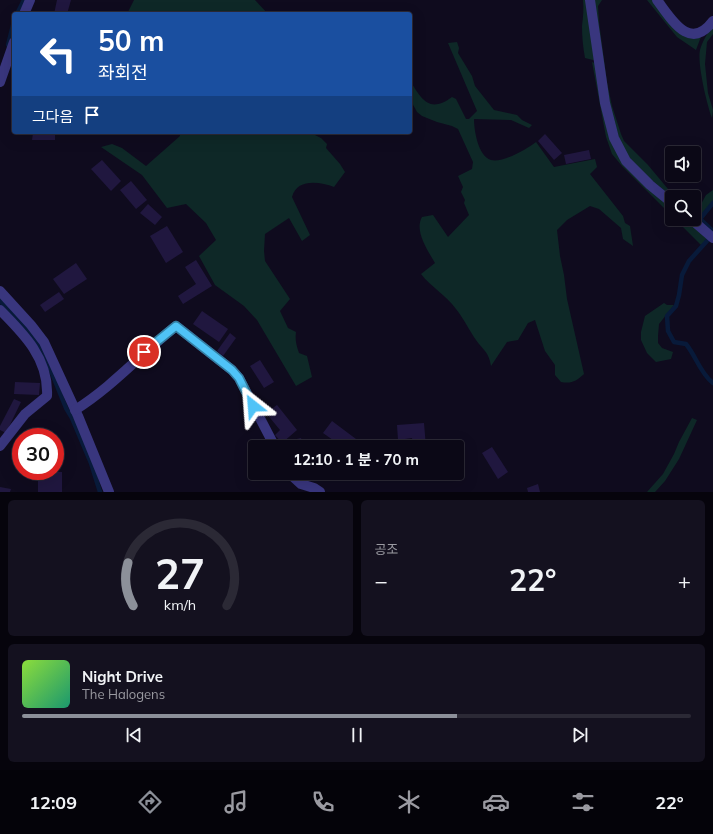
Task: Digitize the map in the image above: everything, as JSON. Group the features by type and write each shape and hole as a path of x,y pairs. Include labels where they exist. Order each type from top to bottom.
{"street":[{"path":"25,12 30,0"},
{"path":"590,0 605,103 614,138 626,161 650,185 665,197"},
{"path":"657,0 677,26 685,33 695,35 707,30 713,21"},
{"path":"0,82 12,48"},
{"path":"699,226 713,238"},
{"path":"0,291 31,325 44,342 75,410 109,492"},
{"path":"0,310 25,336 41,363 48,384 47,396 25,414 0,446"},
{"path":"75,410 93,399 155,342 176,326 232,370 239,378 271,440"},
{"path":"297,480 301,484 314,488 320,492"}],"green space":[{"path":"134,0 255,0 266,12 128,12"},
{"path":"583,0 588,0 597,61 585,58 582,30"},
{"path":"593,0 602,0 598,6 607,82 612,106 621,134 624,141 648,165 669,190 665,190 665,191 639,170 622,148 608,103"},
{"path":"647,0 653,0 675,27 702,34 696,50 677,37"},
{"path":"713,26 713,34 707,42 705,64 708,93 713,110 712,118 703,84 699,56 702,44"},
{"path":"457,42 459,48 458,53 472,76 475,86 494,110 517,115 522,120 532,125 529,128 511,120 474,119 480,148 487,158 491,160 502,159 521,152 536,142 554,167 595,159 597,167 590,174 623,216 625,223 630,226 633,246 623,239 621,228 599,209 590,206 567,220 557,230 567,299 584,374 574,381 568,383 561,382 555,375 555,365 545,351 535,320 528,323 518,340 507,342 491,366 487,354 456,309 448,299 421,274 435,263 421,235 420,223 422,217 433,215 448,237 469,215 461,192 463,187 458,176 472,169 473,162 458,129 422,116 417,112 412,103 412,84 422,98 432,104 444,102 452,97 456,99 466,119 469,119 477,111 448,43"},
{"path":"592,62 597,64 612,139 665,198 665,209 612,154 606,137"},
{"path":"180,134 314,134 327,144 326,148 345,172 334,187 310,183 304,184 295,191 292,197 310,235 302,241 289,218 265,234 265,261 290,299 280,311 288,328 296,332 296,342 299,353 307,356 312,377 296,386 257,320 244,306 215,285 199,256 216,240 206,223 186,204 167,208 142,175 101,147 112,144 122,148 146,166 180,136"},
{"path":"713,190 713,201 701,215 701,204 706,195"},
{"path":"682,226 695,226 710,238 701,245"},
{"path":"664,303 667,305 674,305 659,324 658,343 662,348 673,352 671,359 656,362 647,353 641,340 641,332 645,316"},
{"path":"692,418 697,420 679,459 665,481 655,492 647,492 663,474"}],"building":[{"path":"57,0 71,0 68,12 54,12"},
{"path":"33,134 55,134 55,140 32,140"},
{"path":"545,134 562,153 554,160 538,141"},
{"path":"589,150 591,159 566,164 564,155"},
{"path":"102,160 121,181 111,191 91,169"},
{"path":"131,181 147,200 136,209 120,190"},
{"path":"148,204 162,217 155,225 140,213"},
{"path":"167,226 183,252 166,263 150,236"},
{"path":"196,260 212,286 183,304 178,296 196,284 185,267"},
{"path":"76,263 87,279 64,294 53,279"},
{"path":"59,292 64,299 45,312 40,305"},
{"path":"202,311 228,329 219,342 193,324"},
{"path":"230,333 236,338 223,356 217,351"},
{"path":"260,360 274,382 264,388 250,366"},
{"path":"15,382 40,383 39,395 14,394"},
{"path":"14,399 21,402 6,433 0,430 0,426"},
{"path":"277,405 297,430 285,440 279,440 275,435 280,430 266,413"},
{"path":"332,421 356,439 333,440 323,433"},
{"path":"424,423 425,440 412,440 412,438 398,440 397,425"},
{"path":"492,447 508,472 498,479 482,453"},
{"path":"38,480 62,480 62,492 38,492"},
{"path":"538,484 540,492 528,492 527,488"},
{"path":"0,487 11,489 10,492 0,492"}],"waterway":[{"path":"18,12 24,0"},
{"path":"8,45 12,29"},
{"path":"713,203 700,219 713,231"},
{"path":"707,241 689,261 682,275 676,306 667,316 668,331 674,342 686,344 701,369 713,383"},
{"path":"0,301 30,332 47,361 91,463 100,492"}],"route":[{"path":"144,352 176,326 232,370 239,378 253,406"}]}
